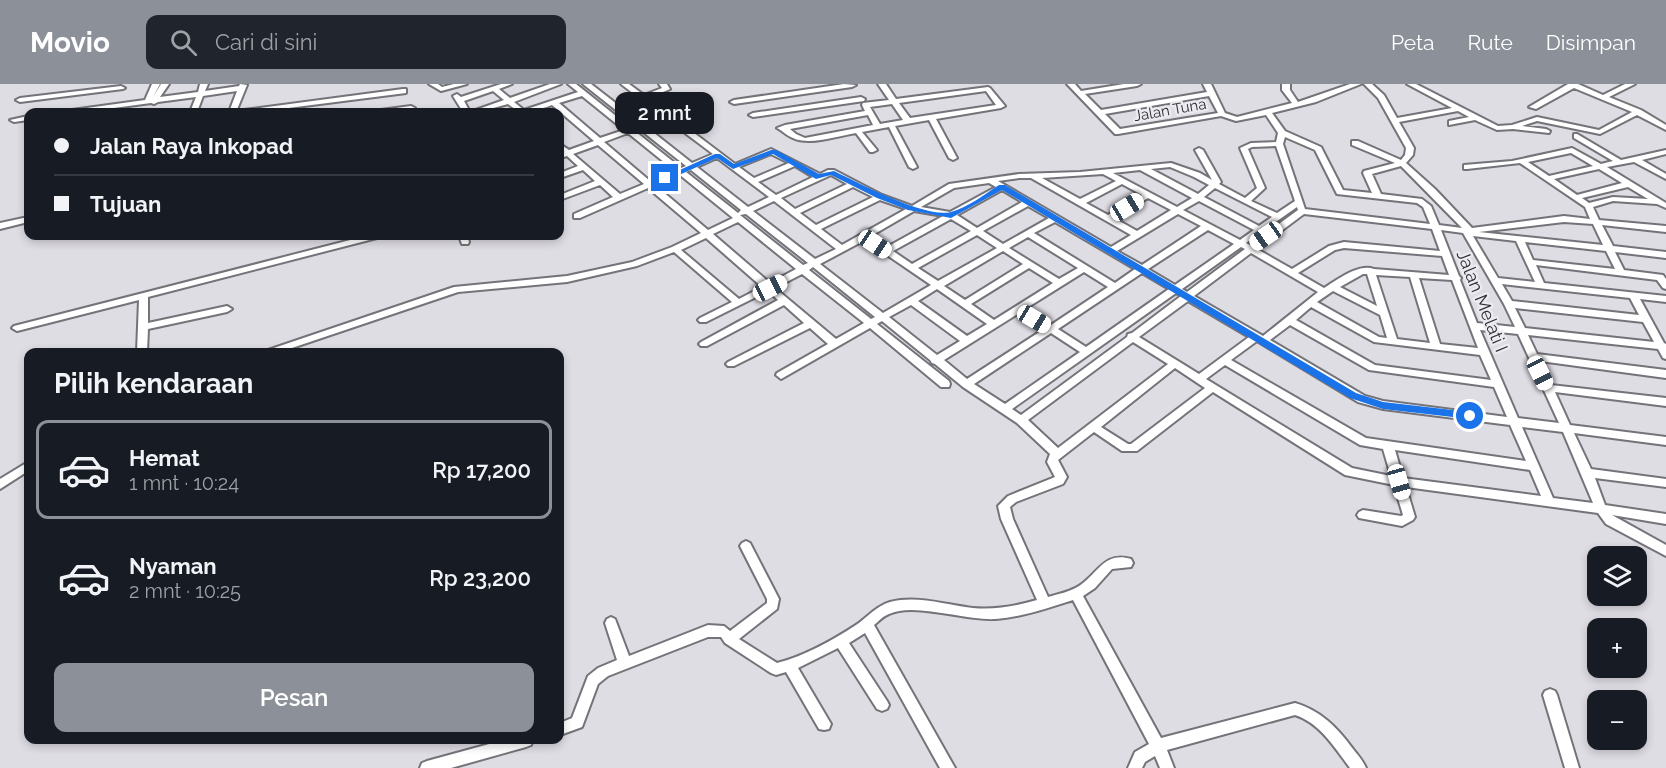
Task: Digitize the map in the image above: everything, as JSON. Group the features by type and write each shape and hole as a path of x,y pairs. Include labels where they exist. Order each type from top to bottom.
{"street":[{"path":"151,104 156,84"},
{"path":"151,104 165,84"},
{"path":"195,108 204,84"},
{"path":"433,84 441,89 463,84"},
{"path":"460,100 508,84"},
{"path":"487,108 557,84"},
{"path":"572,84 630,130 685,169"},
{"path":"587,84 638,125 685,169 741,215 935,361 1021,420 1058,454"},
{"path":"626,84 842,249"},
{"path":"643,98 666,89 663,84"},
{"path":"882,84 908,121"},
{"name":"Jalan Tuna","path":"1071,84 1112,128 1122,133 1222,114"},
{"path":"1080,93 1137,84"},
{"path":"1207,84 1222,114 1236,119 1297,105 1357,84"},
{"path":"1286,84 1286,90 1297,105"},
{"path":"1368,84 1381,97 1410,148 1409,156 1402,163 1367,173 1378,197"},
{"path":"1411,84 1491,127 1546,131"},
{"path":"1605,97 1631,84"},
{"path":"734,102 856,85 878,127"},
{"path":"1533,107 1573,85 1638,112 1666,128"},
{"path":"21,100 122,86"},
{"path":"112,108 122,86"},
{"path":"124,108 243,86"},
{"path":"235,108 243,86"},
{"path":"753,115 866,105 986,86 1000,106 801,139 782,127 866,105"},
{"path":"452,88 464,108"},
{"path":"495,89 519,108"},
{"path":"300,108 403,91"},
{"path":"536,108 583,93"},
{"path":"1099,113 1212,93"},
{"path":"553,102 560,108"},
{"path":"1394,121 1457,109"},
{"path":"564,112 835,344"},
{"path":"1513,128 1537,119 1600,132 1638,112"},
{"path":"1268,113 1282,134 1318,149 1340,192 1378,197"},
{"path":"638,125 665,115"},
{"path":"931,117 953,158"},
{"path":"1452,123 1473,118"},
{"path":"14,120 24,119"},
{"path":"891,124 913,167"},
{"path":"564,155 630,130"},
{"path":"858,131 873,150"},
{"path":"1282,134 1279,144 1300,207"},
{"path":"1577,136 1620,162"},
{"path":"1355,143 1402,163 1432,191 1467,231 1509,304 1519,330 1587,473 1601,510 1610,521 1666,551"},
{"path":"1246,201 1261,188 1244,148 1279,144"},
{"path":"1111,251 1199,197 1215,184 1217,179 1199,150"},
{"path":"1467,167 1522,161 1572,150 1663,204"},
{"path":"733,166 771,151 779,153 819,177"},
{"path":"1549,178 1664,154"},
{"path":"577,216 718,155"},
{"path":"564,156 583,167 619,198"},
{"path":"1635,159 1666,177"},
{"path":"1522,161 1588,206 1621,272"},
{"path":"753,181 795,163"},
{"path":"704,320 809,267 952,186 1031,174 1080,174 1171,165 1215,184 1276,216"},
{"path":"564,174 583,167"},
{"path":"1140,167 1259,229"},
{"path":"1103,171 1292,273 1384,313"},
{"path":"283,348 457,289 567,279 634,264 675,249 774,198 831,172 879,197 911,208 951,215 1059,283"},
{"path":"1031,174 1138,235"},
{"path":"1053,187 1080,174"},
{"path":"990,180 1353,395 1372,403 1666,441"},
{"path":"564,196 601,182"},
{"path":"1081,202 1121,182"},
{"path":"794,213 853,184"},
{"path":"1577,197 1630,184"},
{"path":"886,251 1002,187"},
{"path":"1108,218 1147,195"},
{"path":"814,229 879,197"},
{"name":"Jalan Melati I","path":"1378,197 1421,202 1427,206 1476,326 1484,352 1549,502"},
{"path":"1588,206 1613,199 1663,204"},
{"path":"912,268 1028,202"},
{"path":"1021,420 1187,296 1300,207"},
{"path":"1005,409 1276,216 1300,207 1520,240 1666,255"},
{"path":"781,375 912,302 1053,219"},
{"path":"1467,231 1553,220 1593,220 1666,229"},
{"path":"0,226 24,221"},
{"path":"967,384 1140,268 1206,227"},
{"path":"1028,233 1113,286"},
{"path":"865,236 994,324"},
{"path":"17,328 358,240"},
{"path":"1520,240 1541,286"},
{"path":"1292,273 1332,248 1344,245 1445,254"},
{"path":"675,249 738,303"},
{"path":"1530,262 1663,277 1666,286"},
{"path":"964,304 1029,264"},
{"path":"809,267 871,325 945,384"},
{"path":"935,361 1084,268"},
{"path":"1199,379 1289,320 1328,290 1358,272 1370,270 1456,278"},
{"path":"1370,270 1393,342"},
{"path":"1413,274 1436,346"},
{"path":"1497,281 1666,299"},
{"path":"142,348 144,294"},
{"path":"1634,297 1664,350"},
{"path":"704,344 784,301"},
{"path":"912,302 967,341"},
{"path":"1311,303 1377,340 1484,352"},
{"path":"1509,304 1645,319"},
{"path":"142,327 227,309"},
{"path":"1019,309 1086,351"},
{"path":"714,315 730,330"},
{"path":"1289,320 1367,366 1381,371 1498,384"},
{"path":"731,364 811,324"},
{"path":"1476,326 1664,350"},
{"path":"1131,336 1338,467 1357,475 1666,519"},
{"path":"1533,357 1666,374"},
{"path":"1225,361 1354,438 1388,446 1533,466"},
{"path":"1044,603 1007,519 1004,506 1012,499 1059,481 1061,477 1052,462 1058,454 1095,428 1174,364"},
{"path":"1095,428 1128,449 1133,448 1212,388"},
{"path":"1548,388 1666,402"},
{"path":"1363,515 1402,522 1408,520 1388,446"},
{"path":"0,485 24,469"},
{"path":"1587,473 1666,483"},
{"path":"729,639 773,605 773,599 746,546"},
{"path":"564,727 577,722 582,716 584,697 592,680 603,672 708,631 724,632 729,639 776,669 840,640 867,624 876,614 899,606 926,606 988,614 1076,594 1093,583 1102,568 1109,564 1127,563"},
{"path":"1076,594 1158,746 1167,768"},
{"path":"611,622 625,663"},
{"path":"867,624 948,768"},
{"path":"840,640 882,705"},
{"path":"789,665 824,724"},
{"path":"1550,695 1572,768"},
{"path":"1135,768 1140,757 1158,746 1295,709 1309,714 1323,726 1359,768"},
{"path":"427,768 495,744"}],"route":[{"path":"665,178 718,155 733,166 773,151 819,177 831,172 879,197 911,208 951,215 1002,187 1353,395 1383,405 1470,416"}]}
